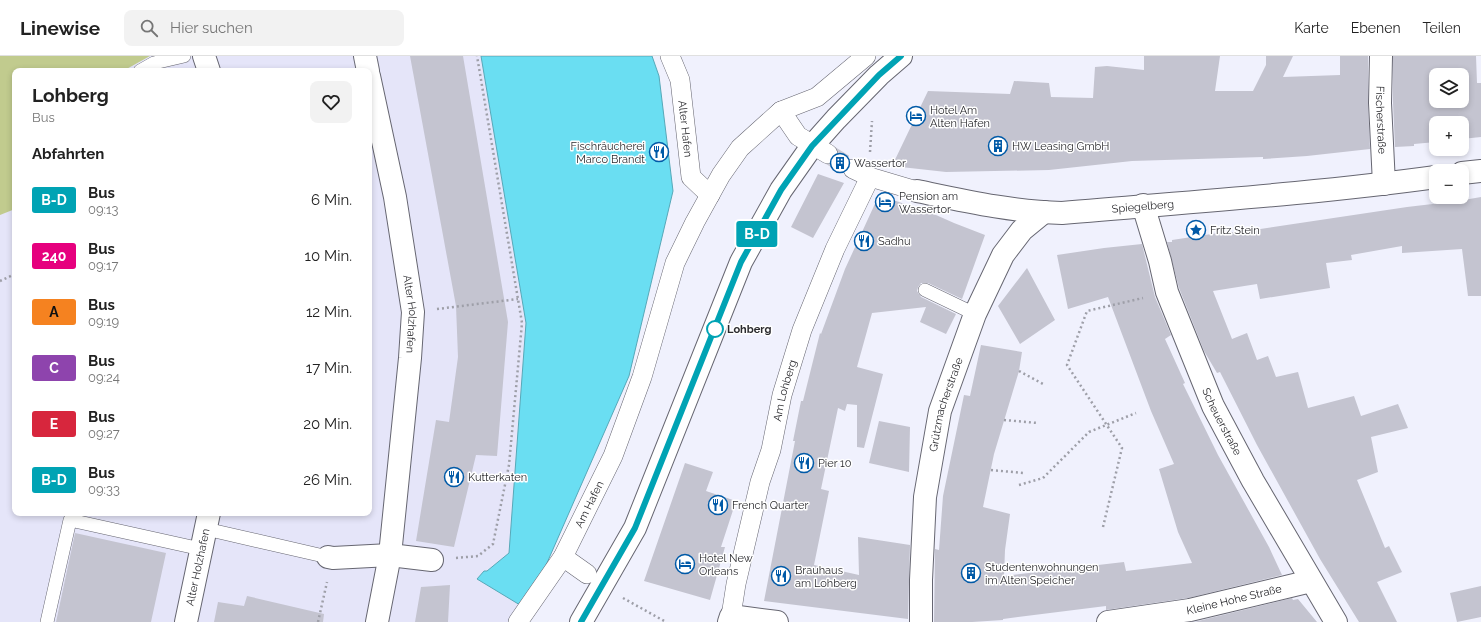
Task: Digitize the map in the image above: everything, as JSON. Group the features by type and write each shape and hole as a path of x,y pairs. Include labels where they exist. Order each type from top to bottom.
{"street":[{"path":"204,56 208,68"},
{"path":"365,56 367,68"},
{"name":"Alter Hafen","path":"670,56 680,80 691,178 710,195"},
{"path":"820,150 798,136 781,111 817,97 866,56"},
{"path":"581,622 635,528 741,262 781,190 820,150 836,120 879,75 901,56"},
{"name":"Fischerstraße","path":"1381,56 1380,103 1384,184"},
{"name":"Alter Holzhafen","path":"372,106 375,136 395,197 413,312 410,358 390,554 377,622"},
{"name":"Am Hafen","path":"518,622 563,558 613,456 642,377 675,264 695,222 721,175 740,148 781,111"},
{"path":"1469,172 1481,171"},
{"name":"Spiegelberg","path":"862,173 917,191 971,202 1062,213 1384,184 1429,178"},
{"name":"Am Lohberg","path":"730,619 736,584 760,482 771,450 782,395 802,330 835,249 862,173"},
{"name":"Scheuerstraße","path":"1143,205 1160,261 1167,292 1213,406 1253,481 1336,622"},
{"name":"Grützmacherstraße","path":"921,622 920,580 925,497 940,411 975,314 1003,255 1022,230 1044,212"},
{"name":"Alter Holzhafen","path":"186,622 205,530"},
{"path":"330,557 390,554 432,560"},
{"path":"563,558 587,574"},
{"name":"Kleine Hohe Straße","path":"1108,622 1190,610 1311,581"},
{"path":"730,619 777,622"}],"lane":[{"path":"145,68 154,63 184,56"},
{"path":"925,290 975,314"},
{"path":"47,622 70,520 205,530 330,557"}],"path":[{"path":"432,560 478,556 493,544 509,465 522,323 477,56"},
{"path":"862,173 870,160 872,121"},
{"path":"0,281 12,275"},
{"path":"1103,527 1122,448 1067,365 1087,311 1167,292"},
{"path":"413,312 518,299"},
{"path":"1019,371 1045,386"},
{"path":"1019,485 1043,478 1089,432 1136,413"},
{"path":"1004,420 1038,423"},
{"path":"991,470 1023,473"},
{"path":"318,622 330,557"},
{"path":"618,596 666,622"}],"shaded area":[{"path":"0,56 481,56 526,323 509,553 487,571 520,605 508,622 0,622"}],"green space":[{"path":"0,56 150,56 128,68 12,68 12,210 0,215"}],"water":[{"path":"481,56 652,56 659,76 673,191 629,376 543,572 520,605 477,579 484,571 487,571 509,553 526,323"}],"building":[{"path":"410,56 463,56 508,322 497,456 476,455 454,547 416,541 436,420 449,422 458,357 456,306"},
{"path":"1144,56 1220,56 1215,91 1253,91 1266,65 1266,56 1293,56 1283,77 1340,75 1340,56 1368,56 1370,149 1263,159 1263,157 1132,161 1049,170 946,172 892,166 928,91 1010,94 1014,81 1049,83 1051,97 1093,98 1095,67 1107,66 1144,70"},
{"path":"1393,56 1476,56 1477,83 1481,83 1481,137 1469,138 1469,116 1429,116 1429,143 1414,144 1414,146 1395,147"},
{"path":"818,174 844,183 813,238 791,227"},
{"path":"879,195 936,215 985,235 962,299 928,283 921,283 918,287 917,291 921,297 956,314 946,334 920,322 926,307 872,313 857,367 883,374 864,448 857,447 857,405 847,404 845,411 838,408 821,489 829,491 814,565 859,575 858,537 910,545 908,619 764,601 795,441 793,441 801,401 803,401 820,333 821,334 845,269"},
{"path":"1481,197 1481,296 1468,296 1462,249 1402,253 1402,246 1351,255 1352,260 1326,263 1330,288 1260,299 1257,284 1213,291 1232,339 1247,333 1257,360 1268,356 1276,377 1298,372 1308,408 1354,396 1361,416 1398,404 1408,428 1371,437 1378,472 1357,480 1385,548 1389,546 1402,572 1377,582 1397,622 1359,622 1320,559 1257,445 1220,372 1217,373 1204,351 1179,288 1167,242 1218,233 1247,231 1407,207 1432,204 1469,204 1469,199"},
{"path":"1142,244 1155,297 1171,335 1165,339 1185,383 1183,384 1218,455 1269,547 1282,575 1188,598 1106,610 1106,606 1003,620 934,622 935,549 939,550 943,496 964,395 970,396 981,345 1022,352 1019,371 994,454 983,507 1010,514 1005,550 1004,576 1124,562 1126,571 1192,563 1178,532 1159,469 1174,464 1151,411 1108,297 1068,309 1057,255"},
{"path":"1027,268 1055,320 1020,344 998,306"},
{"path":"879,421 910,427 909,472 869,463"},
{"name":"Hotel New Orleans","path":"685,463 713,472 706,491 736,501 721,547 725,547 710,600 644,581"},
{"path":"75,533 166,553 151,622 56,622"},
{"path":"450,585 448,622 415,622 421,587"},
{"path":"1481,586 1481,617 1457,622 1450,593"},
{"path":"247,596 324,614 323,622 214,622 218,602 244,606"},
{"path":"1292,598 1293,600 1298,599 1317,622 1194,622"}],"tunnel":[{"path":"828,154 853,169"}],"bus line":[{"name":"B-D","path":"581,622 604,585 635,528 741,262 781,190 812,146 879,75 901,56"}],"place":[{"name":"Hotel Am Alten Hafen","path":"916,116"},
{"name":"HW Leasing GmbH","path":"998,146"},
{"name":"Fischräucherei Marco Brandt","path":"659,152"},
{"name":"Wassertor","path":"840,163"},
{"name":"Pension am Wassertor","path":"885,202"},
{"name":"Fritz Stein","path":"1196,230"},
{"name":"Sadhu","path":"864,241"},
{"name":"Lohberg","path":"715,329"},
{"name":"Pier 10","path":"804,463"},
{"name":"Kutterkaten","path":"454,477"},
{"name":"French Quarter","path":"718,505"},
{"name":"Hotel New Orleans","path":"685,564"},
{"name":"Studentenwohnungen im Alten Speicher","path":"971,573"},
{"name":"Brauhaus am Lohberg","path":"781,576"}]}
